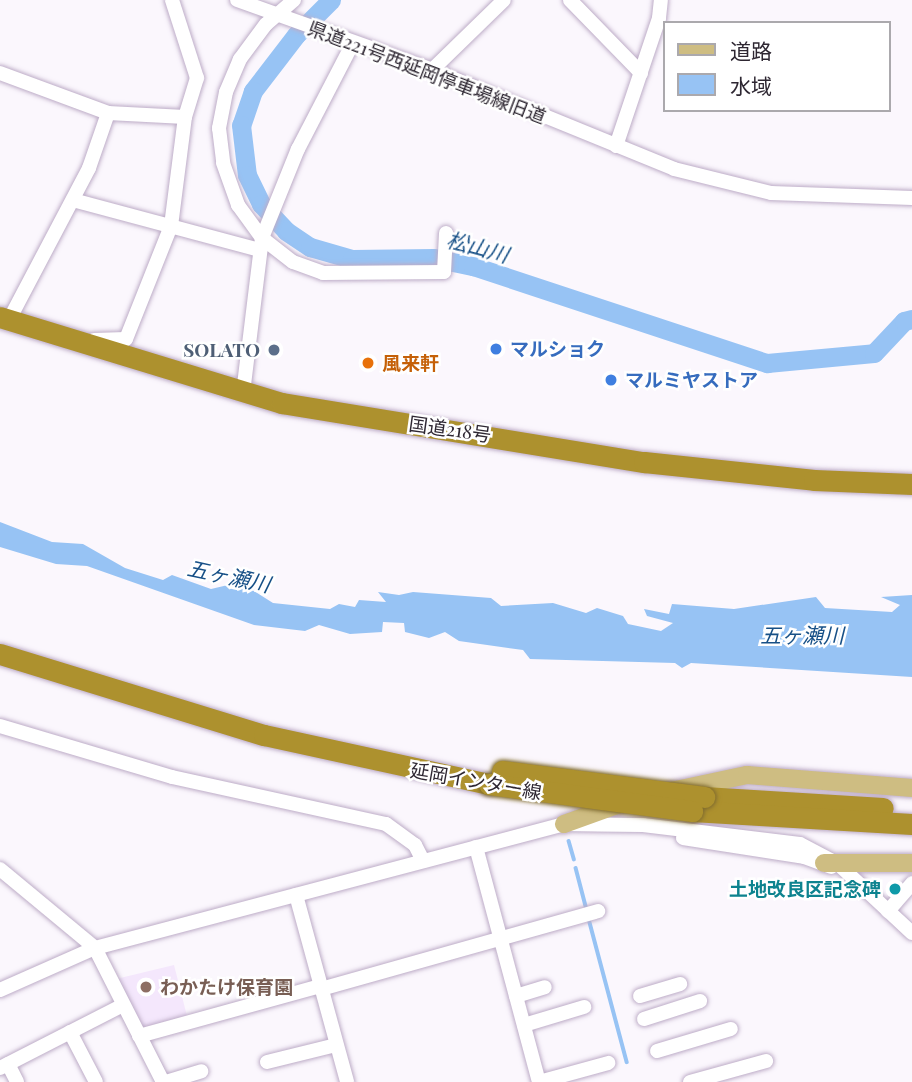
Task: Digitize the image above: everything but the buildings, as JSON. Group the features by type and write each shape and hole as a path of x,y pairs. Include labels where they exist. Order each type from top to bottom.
{"highway":[{"name":"国道218号","path":"4,318 70,341 282,403 643,462 814,480 912,484"},
{"name":"延岡インター線","path":"0,654 276,738 496,778 698,804 912,824"},
{"name":"延岡インター線","path":"698,804 912,809"}],"main road":[{"path":"564,824 587,812 728,777 771,775 912,788"},
{"path":"831,863 912,863"}],"street":[{"path":"70,341 126,339 171,226 185,117 197,78 172,0"},
{"path":"261,242 238,205 223,163 219,128 240,59 266,24 280,15 294,0"},
{"path":"432,71 504,0"},
{"path":"570,0 641,73"},
{"path":"616,146 641,73 661,0"},
{"name":"県道221号西延岡停車場線旧道","path":"244,1 432,71 674,169 771,192 912,198"},
{"path":"243,393 261,242 281,191 353,43"},
{"path":"0,73 108,113 185,117"},
{"path":"4,318 73,200 108,113"},
{"path":"73,200 171,226 261,242 293,262 323,273 444,271 446,233"},
{"path":"0,726 172,778 386,824 415,845 423,861"},
{"path":"0,990 95,948 564,824 765,838 800,844 831,863 912,933"},
{"path":"476,847 539,1082 608,1063"},
{"path":"0,869 95,948 164,1082 201,1071"},
{"path":"888,911 912,883"},
{"path":"296,895 346,1082"},
{"path":"139,1036 598,911"},
{"path":"640,996 680,984"},
{"path":"516,996 545,988"},
{"path":"644,1019 700,1001"},
{"path":"17,1082 4,1066 123,1005"},
{"path":"524,1025 584,1007"},
{"path":"657,1051 731,1029"},
{"path":"70,1032 96,1082"},
{"path":"267,1062 336,1045"},
{"path":"690,1082 766,1060"}],"shaded area":[{"path":"174,965 187,1016 143,1030 116,979"}],"water":[{"name":"五ヶ瀬川","path":"0,522 52,542 83,544 125,568 163,580 172,575 211,589 228,585 254,591 273,603 330,609 339,604 355,607 359,600 386,602 378,592 399,595 413,592 491,598 501,606 553,603 586,613 597,608 623,616 628,624 661,631 673,623 647,616 644,609 669,614 672,604 734,609 816,597 825,608 892,612 900,605 881,597 912,595 912,677 691,663 682,668 675,663 530,659 523,650 459,641 445,632 429,638 405,632 404,623 383,622 382,632 350,634 319,625 305,631 254,625 87,566 56,564 0,547"}],"waterway":[{"name":"松山川","path":"331,0 296,35 253,91 241,125 247,175 261,204 286,231 310,247 352,259 434,258 473,266 767,363 874,353 904,321 912,319"},
{"path":"569,841 574,859"},
{"path":"576,868 587,910"},
{"path":"589,919 627,1062"}],"place":[{"name":"マルショク","path":"496,349"},
{"name":"SOLATO","path":"274,350"},
{"name":"風来軒","path":"368,363"},
{"name":"マルミヤストア","path":"611,380"},
{"name":"土地改良区記念碑","path":"895,889"},
{"name":"わかたけ保育園","path":"146,987"}]}
